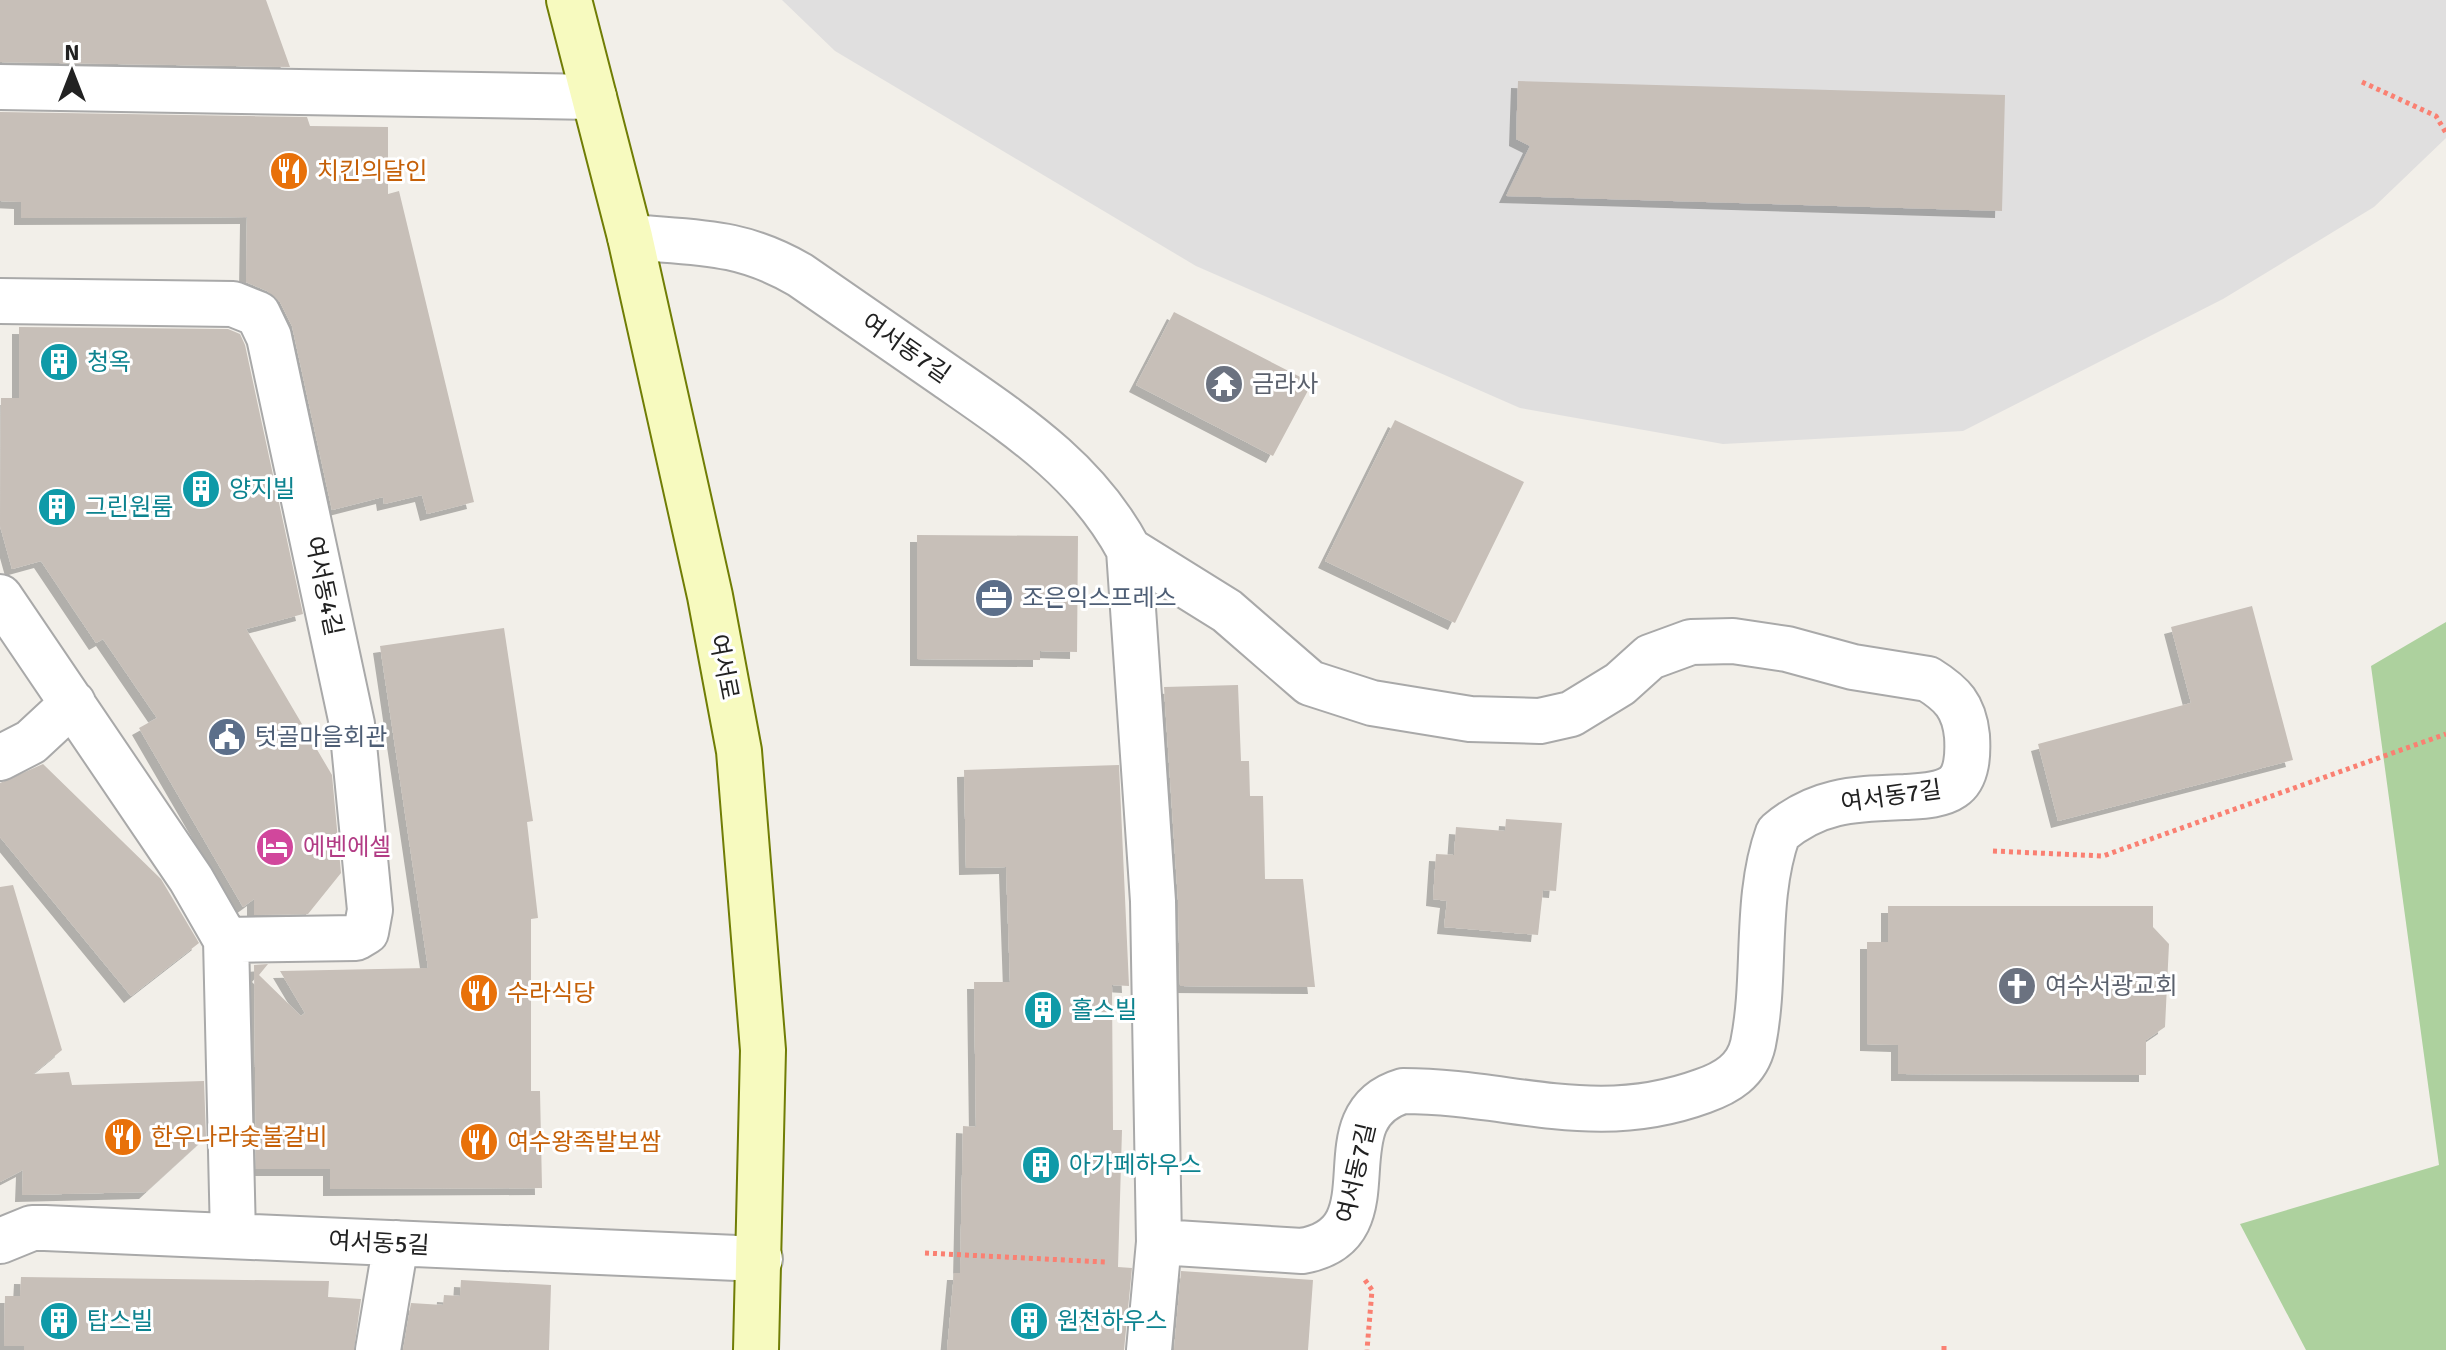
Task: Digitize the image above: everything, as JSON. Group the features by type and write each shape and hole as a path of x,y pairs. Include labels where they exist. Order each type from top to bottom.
{"street":[{"name":"여서로","path":"569,0 630,237 710,596 739,751 763,1050 756,1350"},
{"path":"0,87 594,97"},
{"name":"여서동7길","path":"630,237 734,246 768,256 800,275 1041,442 1091,491 1113,518 1129,550 1153,901 1158,1254 1149,1350"},
{"name":"여서동4길","path":"0,301 233,304 258,314 269,337 352,724 370,910 366,932 356,938 226,940"},
{"name":"여서동7길","path":"1129,550 1227,611 1310,683 1372,703 1470,719 1540,721 1571,714 1620,684 1650,657 1691,642 1733,641 1928,679 1951,693 1960,705 1968,744 1963,776 1954,787 1931,795 1856,799 1814,808 1778,833 1768,877 1753,1045 1735,1076 1722,1085 1680,1100 1594,1111 1403,1091 1383,1097 1373,1107 1365,1125 1357,1158 1352,1212 1339,1238 1319,1248 1302,1251 1158,1254"},
{"path":"0,597 191,879 226,940 233,1236"},
{"path":"0,758 31,742 73,703"},
{"name":"여서동5길","path":"0,1241 32,1228 760,1259"},
{"path":"378,1350 396,1243"}],"path":[{"path":"2362,82 2436,116 2446,133"},
{"path":"1993,851 2103,856 2446,734"},
{"path":"1339,1238 1372,1290 1367,1350"},
{"path":"925,1253 1158,1254"}],"shaded area":[{"path":"782,0 2446,0 2446,138 2374,207 2223,299 1963,431 1723,444 1520,408 1196,266 835,51"}],"green space":[{"path":"2446,622 2446,1350 2306,1350 2240,1224 2439,1165 2371,666"}],"building":[{"path":"0,0 266,0 290,67 0,62"},
{"path":"1518,81 2005,95 2002,211 1506,196 1530,146 1516,139"},
{"path":"0,112 307,117 310,126 388,127 388,194 399,191 474,502 427,514 422,495 384,504 383,497 332,510 292,326 280,302 267,291 246,282 247,217 21,218 21,202 0,201"},
{"name":"금라사","path":"1174,312 1312,383 1273,456 1136,385"},
{"path":"19,327 228,329 240,334 245,345 303,614 246,629 332,775 341,873 308,914 254,915 254,899 243,907 139,728 157,718 103,639 96,643 41,561 12,569 0,526 1,398 19,398"},
{"path":"1395,420 1524,482 1455,623 1325,561"},
{"path":"917,535 1078,536 1077,652 1040,651 1040,660 917,659"},
{"path":"2252,606 2293,760 2058,821 2038,744 2191,703 2171,627"},
{"path":"504,628 533,821 527,822 538,918 531,919 531,1091 540,1091 542,1188 330,1189 330,1169 256,1169 254,965 268,964 259,975 301,1016 305,1013 280,971 428,968 380,646"},
{"path":"1238,685 1241,761 1249,761 1250,796 1263,796 1265,879 1303,879 1315,987 1180,986 1178,900 1164,687"},
{"path":"43,764 161,879 199,943 131,996 0,837 0,783"},
{"path":"1119,765 1129,986 1112,985 1113,1130 1122,1130 1118,1267 1132,1268 1124,1350 947,1350 954,1273 960,1273 963,1126 976,1127 974,982 1010,982 1006,867 966,868 964,770"},
{"path":"1506,819 1562,823 1556,891 1543,890 1538,935 1444,927 1447,901 1433,899 1436,854 1454,855 1456,827 1505,831"},
{"path":"13,885 62,1050 33,1074 69,1072 72,1085 204,1081 206,1137 146,1192 22,1195 23,1170 0,1182 0,887"},
{"name":"여수서광교회","path":"1888,906 2153,906 2153,927 2169,944 2165,1027 2146,1040 2146,1075 1898,1074 1898,1045 1867,1044 1867,942 1888,942"},
{"path":"1181,1271 1313,1280 1308,1350 1174,1350"},
{"path":"21,1277 329,1281 328,1297 361,1299 354,1350 24,1350 24,1346 4,1346 5,1296 20,1296"},
{"path":"461,1280 551,1285 549,1350 403,1350 411,1303 443,1305 444,1295 460,1296"}],"place":[{"name":"치킨의달인","path":"289,171"},
{"name":"청옥","path":"59,362"},
{"name":"금라사","path":"1224,384"},
{"name":"양지빌","path":"201,489"},
{"name":"그린원룸","path":"57,507"},
{"name":"조은익스프레스","path":"994,598"},
{"name":"텃골마을회관","path":"227,737"},
{"name":"에벤에셀","path":"275,847"},
{"name":"여수서광교회","path":"2017,986"},
{"name":"수라식당","path":"479,993"},
{"name":"홀스빌","path":"1043,1010"},
{"name":"한우나라숯불갈비","path":"123,1137"},
{"name":"여수왕족발보쌈","path":"479,1142"},
{"name":"아가페하우스","path":"1041,1165"},
{"name":"탑스빌","path":"59,1321"},
{"name":"원천하우스","path":"1029,1321"}]}
